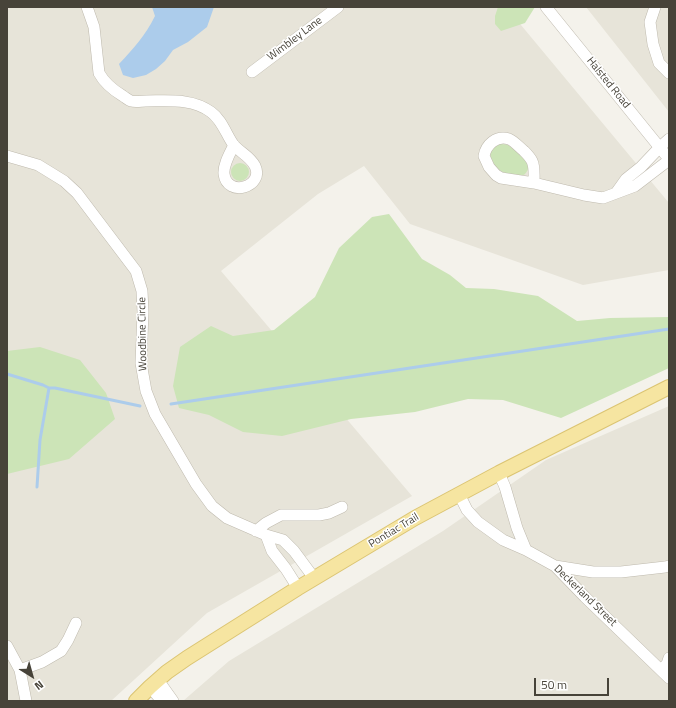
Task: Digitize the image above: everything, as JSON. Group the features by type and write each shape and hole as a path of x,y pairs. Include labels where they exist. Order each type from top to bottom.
{"main road":[{"name":"Pontiac Trail","path":"136,701 154,684 187,658 314,578 415,518 499,473 669,387"}],"street":[{"path":"87,7 94,27 100,73 111,89 131,101 185,102 197,104 212,112 224,127 234,145"},
{"name":"Wimbley Lane","path":"252,72 338,7"},
{"name":"Halsted Road","path":"546,7 669,160"},
{"path":"655,7 650,22 653,44 659,63 669,73"},
{"path":"534,183 532,161 530,157 517,145 510,139 502,138 495,140 490,144 485,151 484,156 489,167 501,178 534,183 603,198 635,186 669,160"},
{"path":"616,193 626,179 669,139"},
{"name":"Woodbine Circle","path":"7,156 38,165 64,181 77,193 136,271 142,291 143,312 141,363 146,391 155,414 196,484 212,506 227,518 261,533 283,540 294,551 314,578"},
{"path":"499,473 505,487 517,528 526,550"},
{"name":"Deckerland Street","path":"459,494 467,510 478,522 503,540 526,550 555,566 665,674"},
{"path":"298,588 261,533 266,523 281,515 330,513 342,508"},
{"path":"555,566 593,572 621,572 669,566"},
{"path":"20,670 42,662 61,651 76,623"},
{"path":"7,646 20,670 26,701"},
{"path":"665,674 669,658"},
{"path":"154,684 162,701"},
{"path":"154,684 174,701"}],"shaded area":[{"path":"7,7 506,7 669,203 669,270 583,285 410,224 364,166 318,194 221,271 412,496 207,613 111,701 7,701"},
{"path":"586,7 669,7 669,112"},
{"path":"669,406 669,701 183,701 229,661 443,531 546,460"}],"green space":[{"path":"498,7 535,7 525,23 501,31 495,24 495,16"},
{"path":"499,144 508,145 526,161 528,167 525,174 517,176 503,172 496,167 490,156 493,148"},
{"path":"240,163 246,166 249,172 246,178 240,181 234,178 231,172 234,166"},
{"path":"389,214 422,259 450,275 466,288 494,289 538,296 577,321 610,318 669,317 669,368 561,418 503,400 468,399 415,412 351,419 282,436 243,432 209,415 179,408 173,386 180,347 211,326 233,336 274,330 315,297 339,248 372,217"},
{"path":"40,347 80,360 106,393 115,419 69,459 7,474 7,351"}],"water":[{"path":"152,7 214,7 207,27 188,42 173,50 165,61 156,69 146,75 133,78 123,75 119,64 130,53 147,30 155,16"}],"waterway":[{"path":"171,404 669,329"},
{"path":"7,374 49,388 140,406"},
{"path":"37,487 40,440 49,388"}]}
